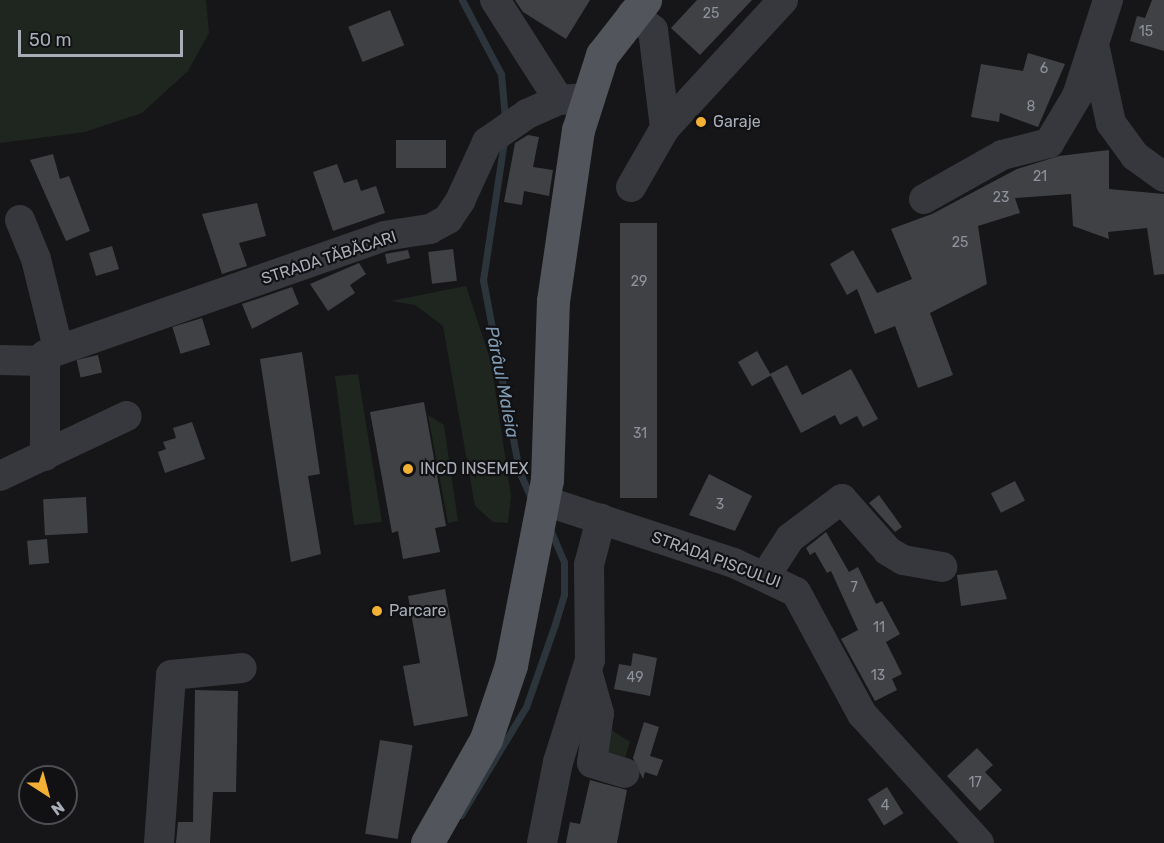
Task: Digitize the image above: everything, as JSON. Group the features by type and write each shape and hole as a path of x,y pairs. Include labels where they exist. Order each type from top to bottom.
{"main road":[{"path":"427,843 476,759 498,706 519,630 532,537 542,500 550,452 553,301 572,99 638,7"}],"street":[{"path":"495,0 572,99"},
{"path":"632,188 665,128 783,0"},
{"path":"924,200 1002,155 1049,143 1061,129 1095,49 1108,0"},
{"path":"638,7 653,30 665,128"},
{"path":"1095,49 1111,123 1135,156 1164,177"},
{"name":"STRADA TĂBĂCARI","path":"0,360 51,355 160,319 384,236 430,229 448,219 460,201 488,142 527,114 572,99"},
{"path":"20,220 36,259 51,355 45,456"},
{"path":"0,476 127,416"},
{"name":"STRADA PISCULUI","path":"542,500 766,575 796,592 862,714 979,843"},
{"path":"766,575 790,538 842,500 888,551 903,560 942,567"},
{"path":"542,843 558,762 587,671 593,628 589,565 601,519"},
{"path":"159,843 171,675 242,668"},
{"path":"587,671 599,713 592,763 625,773"}],"shaded area":[{"path":"0,0 206,0 209,33 188,71 142,113 85,132 0,143"},
{"path":"466,286 491,362 511,496 508,523 493,522 475,506 443,326 415,305 390,301"},
{"path":"358,374 382,522 354,525 335,376"},
{"path":"428,415 444,425 458,521 448,523"},
{"path":"604,725 630,742 622,767 601,763"}],"building":[{"path":"515,0 590,0 566,39 523,12"},
{"path":"697,0 752,0 700,55 671,28"},
{"path":"1152,0 1164,0 1164,51 1130,41 1137,16 1145,18"},
{"path":"390,10 404,45 363,62 348,27"},
{"path":"1028,53 1065,64 1038,127 1000,113 999,122 971,117 981,64 1023,71"},
{"path":"528,135 539,137 533,167 553,170 549,196 524,191 522,205 504,202 515,143"},
{"path":"396,140 446,140 446,168 396,168"},
{"path":"1109,150 1109,189 1164,194 1164,274 1154,275 1147,228 1108,232 1109,239 1073,226 1071,194 1015,198 1020,213 978,226 987,284 930,313 953,375 918,388 895,326 875,334 857,289 847,295 830,264 853,250 877,293 912,279 891,229 932,214 1017,169 1059,156"},
{"path":"53,154 60,179 69,176 90,231 66,241 30,160"},
{"path":"337,164 344,183 357,179 361,191 376,186 385,213 333,231 313,172"},
{"path":"257,203 266,236 239,243 247,266 222,274 202,214"},
{"path":"620,223 657,223 657,498 620,498"},
{"path":"112,246 119,269 96,276 89,253"},
{"path":"453,249 457,281 432,284 428,252"},
{"path":"408,250 410,258 387,264 385,254"},
{"path":"359,263 366,274 350,285 355,293 328,311 310,284"},
{"path":"292,287 299,304 252,329 242,304"},
{"path":"202,318 210,345 181,354 172,327"},
{"path":"757,351 771,375 752,386 738,362"},
{"path":"302,352 320,474 308,476 321,554 291,562 260,359"},
{"path":"98,355 102,373 81,377 77,360"},
{"path":"787,365 802,395 851,369 878,419 863,427 857,416 840,425 835,415 801,433 770,374"},
{"name":"INCD INSEMEX","path":"424,402 446,526 435,528 440,552 403,559 398,531 392,533 370,412"},
{"path":"192,422 205,459 165,473 158,452 166,449 163,442 176,438 173,428"},
{"path":"709,474 752,496 735,531 689,515"},
{"path":"1015,481 1025,501 1001,513 991,493"},
{"path":"879,495 902,527 895,532 869,503"},
{"path":"86,497 88,533 45,535 43,499"},
{"path":"826,532 849,572 858,567 876,604 882,601 900,634 886,642 902,674 892,679 897,690 875,701 841,639 858,630 831,571 827,573 815,552 810,555 806,548"},
{"path":"47,539 49,563 29,565 27,541"},
{"path":"997,570 1007,599 961,606 957,575"},
{"path":"445,589 468,716 414,726 403,666 420,663 408,596"},
{"path":"633,653 657,658 650,696 614,689 619,664 631,666"},
{"path":"195,690 238,691 236,792 213,792 210,843 176,843 178,822 193,822"},
{"path":"644,722 659,727 650,756 663,760 657,776 645,772 643,779 633,758"},
{"path":"380,740 413,745 398,839 365,834"},
{"path":"977,748 993,765 985,772 1002,790 980,811 947,776"},
{"path":"590,780 627,790 617,843 566,843 570,822 580,824"},
{"path":"887,787 903,813 884,825 867,799"}],"waterway":[{"name":"Pârâul Maleia","path":"462,0 501,74 505,118"},
{"name":"Pârâul Maleia","path":"504,141 483,280 519,471 532,500"},
{"name":"Pârâul Maleia","path":"461,815 526,707 555,624 564,594 564,562 549,527"}],"place":[{"name":"Garaje","path":"701,122"},
{"name":"INCD INSEMEX","path":"408,469"},
{"name":"Parcare","path":"377,611"}]}
